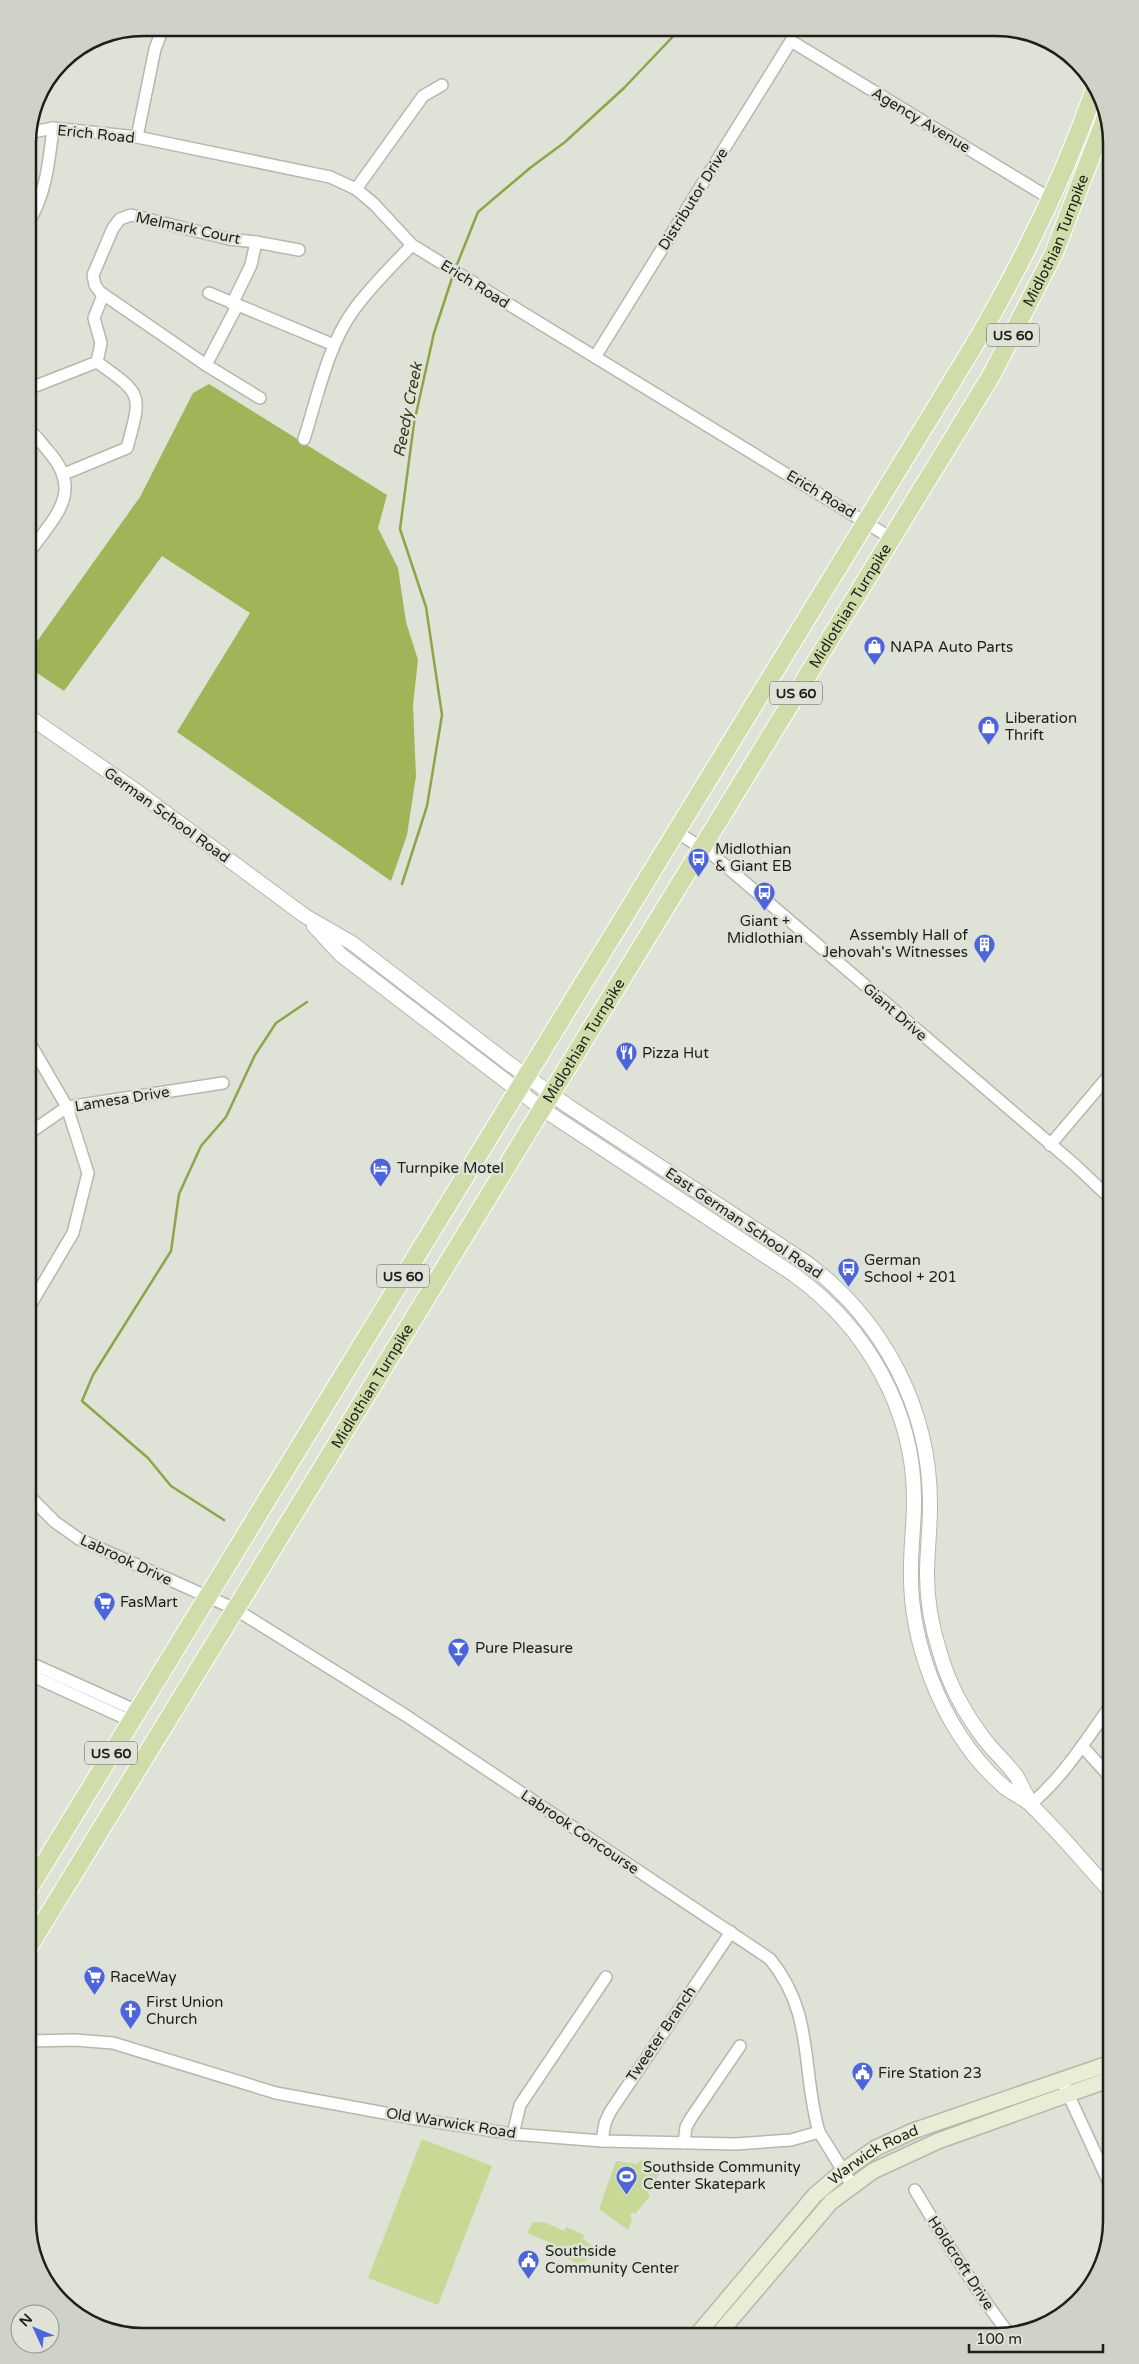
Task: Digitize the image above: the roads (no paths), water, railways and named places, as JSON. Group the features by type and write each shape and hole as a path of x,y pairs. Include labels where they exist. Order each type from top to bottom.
{"main road":[{"name":"Midlothian Turnpike","path":"36,1877 989,319 1033,239 1064,171 1092,97"},
{"name":"Midlothian Turnpike","path":"36,1935 991,376 1054,252 1102,128"},
{"name":"Warwick Road","path":"703,2328 815,2195 842,2171 876,2148 913,2130 1103,2066"},
{"name":"Warwick Road","path":"724,2328 831,2202 873,2171 938,2141 1103,2082"}],"street":[{"path":"137,137 159,36"},
{"name":"Agency Avenue","path":"791,41 1051,199"},
{"name":"Distributor Drive","path":"595,357 791,41"},
{"path":"356,189 423,96 442,85"},
{"path":"36,208 48,169 53,128"},
{"name":"Erich Road","path":"37,131 53,128 137,137 330,177 356,189 374,204 412,245 891,538"},
{"name":"Melmark Court","path":"103,295 95,285 94,275 113,228 120,219 131,215 229,238 299,250"},
{"name":"Melmark Court","path":"206,365 251,265 256,242"},
{"path":"304,439 334,345 352,312 373,286 412,245"},
{"path":"209,293 334,345"},
{"path":"97,362 101,344 94,318 103,295 206,365 260,398"},
{"path":"36,386 97,362"},
{"path":"64,474 127,448 138,408 131,386 97,362"},
{"path":"36,438 60,465 67,483 64,502 36,542"},
{"name":"German School Road","path":"36,722 132,788 306,916 352,943 521,1082 546,1100"},
{"name":"Giant Drive","path":"675,831 701,847 1103,1191"},
{"path":"36,1054 67,1107 88,1173 73,1233 36,1295"},
{"name":"Lamesa Drive","path":"36,1128 67,1107 223,1083"},
{"path":"1050,1145 1103,1083"},
{"name":"East German School Road","path":"546,1100 813,1268 843,1295 875,1332 900,1373 918,1418 927,1461 930,1508 928,1591 932,1622 940,1656 951,1684 967,1713 985,1740 1016,1776 1031,1804"},
{"name":"East German School Road","path":"546,1100 806,1283 830,1304 861,1340 885,1380 902,1425 912,1472 914,1503 910,1567 912,1600 917,1631 928,1670 944,1707 970,1748 1002,1785 1031,1804 1103,1882"},
{"path":"766,1256 775,1243"},
{"name":"Labrook Drive","path":"36,1503 55,1522 89,1545 235,1609"},
{"name":"Labrook Concourse","path":"235,1609 405,1715 770,1959 793,1994 800,2016 819,2132"},
{"path":"36,1666 134,1716"},
{"path":"36,1677 134,1716"},
{"path":"1031,1804 1057,1781 1103,1717"},
{"path":"1082,1746 1103,1768"},
{"name":"Tweeter Branch","path":"602,2141 605,2123 610,2112 731,1932"},
{"path":"513,2134 520,2105 606,1977"},
{"name":"Old Warwick Road","path":"36,2041 75,2040 113,2043 276,2093 417,2119 513,2134 602,2141 769,2143 791,2140 819,2132"},
{"path":"684,2143 688,2123 740,2046"},
{"path":"1062,2081 1070,2094 1103,2167"},
{"path":"819,2132 852,2185"},
{"name":"Holdcroft Drive","path":"915,2190 953,2254 1004,2328"}],"waterway":[{"name":"Reedy Creek","path":"456,267 478,212 530,168 565,142 624,88 673,36"},
{"name":"Reedy Creek","path":"402,884 427,806 442,715 426,607 400,529 414,423 434,333 453,275"},
{"path":"224,1520 171,1486 148,1458 82,1401 93,1375 171,1251 179,1194 201,1146 226,1117 255,1055 276,1023 307,1002"}],"place":[{"name":"NAPA Auto Parts","path":"874,666"},
{"name":"Liberation Thrift","path":"989,746"},
{"name":"Midlothian & Giant EB","path":"699,877"},
{"name":"Giant + Midlothian","path":"765,912"},
{"name":"Assembly Hall of Jehovah's Witnesses","path":"984,963"},
{"name":"Pizza Hut","path":"626,1072"},
{"name":"Turnpike Motel","path":"381,1187"},
{"name":"German School + 201","path":"848,1288"},
{"name":"FasMart","path":"104,1621"},
{"name":"Pure Pleasure","path":"459,1667"},
{"name":"RaceWay","path":"94,1996"},
{"name":"First Union Church","path":"130,2030"},
{"name":"Fire Station 23","path":"862,2092"},
{"name":"Southside Community Center Skatepark","path":"627,2195"},
{"name":"Southside Community Center","path":"529,2279"}]}
